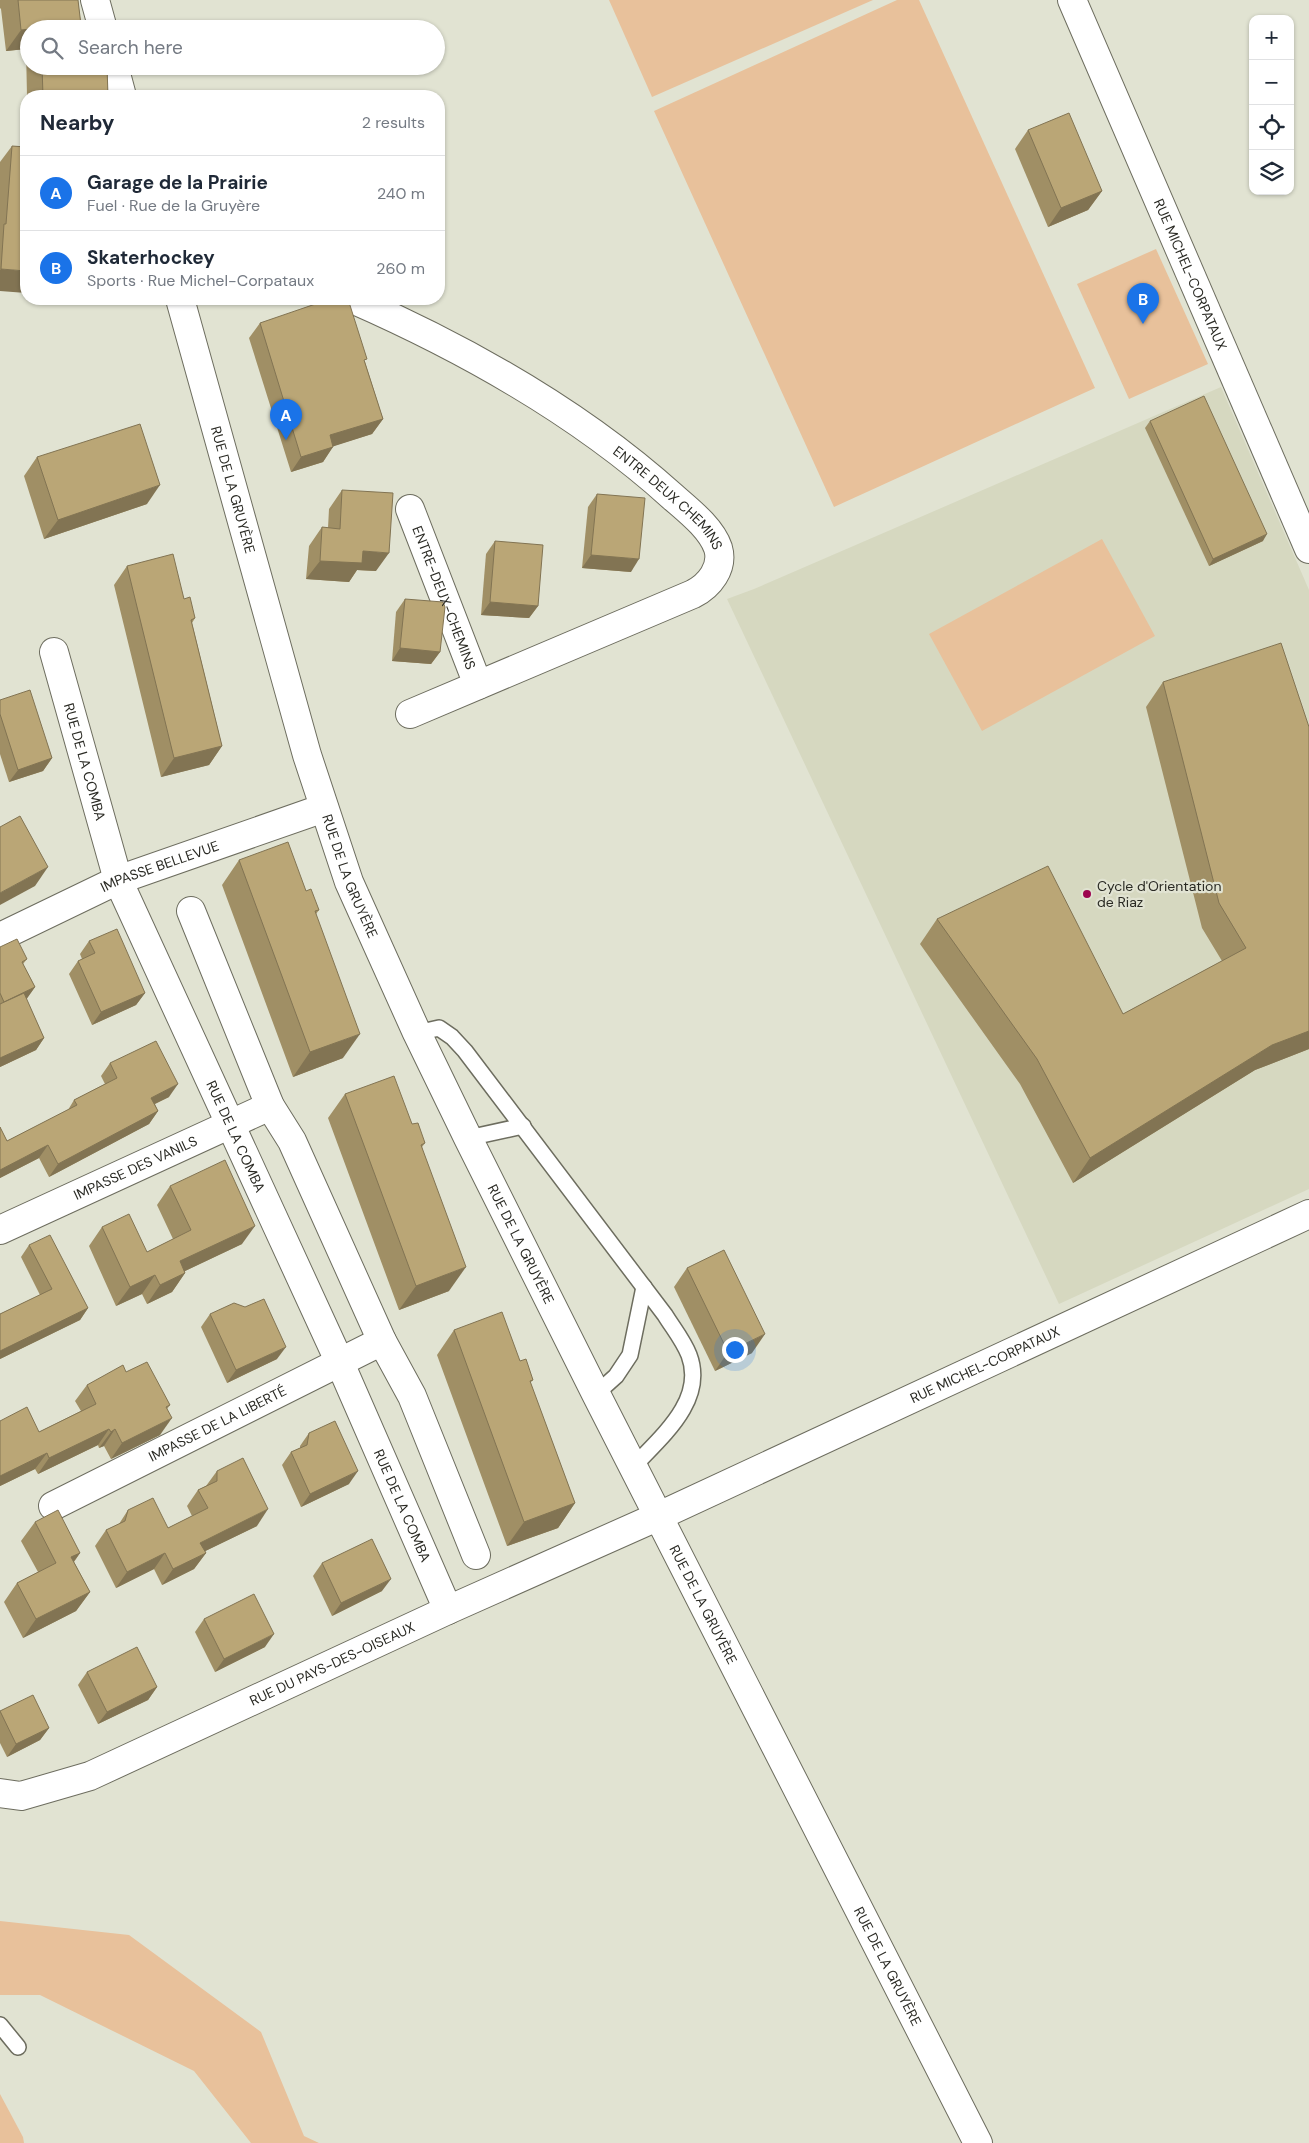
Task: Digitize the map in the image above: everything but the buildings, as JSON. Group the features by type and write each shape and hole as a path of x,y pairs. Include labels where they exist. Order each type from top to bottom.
{"street":[{"path":"95,0 101,20"},
{"name":"RUE MICHEL-CORPATAUX","path":"1072,0 1309,549"},
{"path":"116,75 120,90"},
{"name":"RUE DE LA GRUYÈRE","path":"182,305 305,746 349,882 417,1033 468,1138 596,1394 978,2143"},
{"name":"ENTRE DEUX CHEMINS","path":"366,305 405,322 488,366 607,442 651,477 693,515 711,535 718,547 720,556 717,569 711,581 703,589 410,714"},
{"name":"ENTRE-DEUX-CHEMINS","path":"410,509 478,685"},
{"name":"RUE DE LA COMBA","path":"54,652 118,880 340,1363 448,1610"},
{"name":"IMPASSE BELLEVUE","path":"0,937 118,880 324,808"},
{"path":"191,911 270,1106 292,1141 382,1341 412,1396 476,1555"},
{"name":"IMPASSE DES VANILS","path":"0,1230 270,1106"},
{"name":"RUE MICHEL-CORPATAUX","path":"659,1516 1309,1214"},
{"name":"IMPASSE DE LA LIBERTÉ","path":"53,1506 382,1341"},
{"name":"RUE DU PAYS-DES-OISEAUX","path":"0,1793 21,1796 90,1776 448,1610 659,1516"}],"lane":[{"path":"417,1033 439,1028 452,1037 465,1050 644,1287 680,1339 688,1354 693,1370 692,1390 678,1416 634,1466"},
{"path":"468,1138 523,1126"},
{"path":"596,1394 616,1376 630,1356 644,1287"},
{"path":"0,2025 18,2047"}],"shaded area":[{"path":"609,0 873,0 652,97"},
{"path":"897,0 919,0 1095,388 834,507 654,111"},
{"path":"1156,249 1208,364 1129,399 1077,284"},
{"name":"Cycle d'Orientation de Riaz","path":"1221,387 1309,590 1309,1189 1059,1304 727,599"},
{"path":"1102,539 1155,636 982,731 929,634"},
{"path":"0,1921 129,1935 261,2032 304,2136 319,2143 251,2143 194,2071 40,1995 0,1995"},
{"path":"0,2094 23,2137 24,2143 0,2143"}],"place":[{"name":"Skaterhockey","path":"1143,324"},
{"name":"Garage de la Prairie","path":"286,440"},
{"name":"Cycle d'Orientation de Riaz","path":"1087,894"}]}
